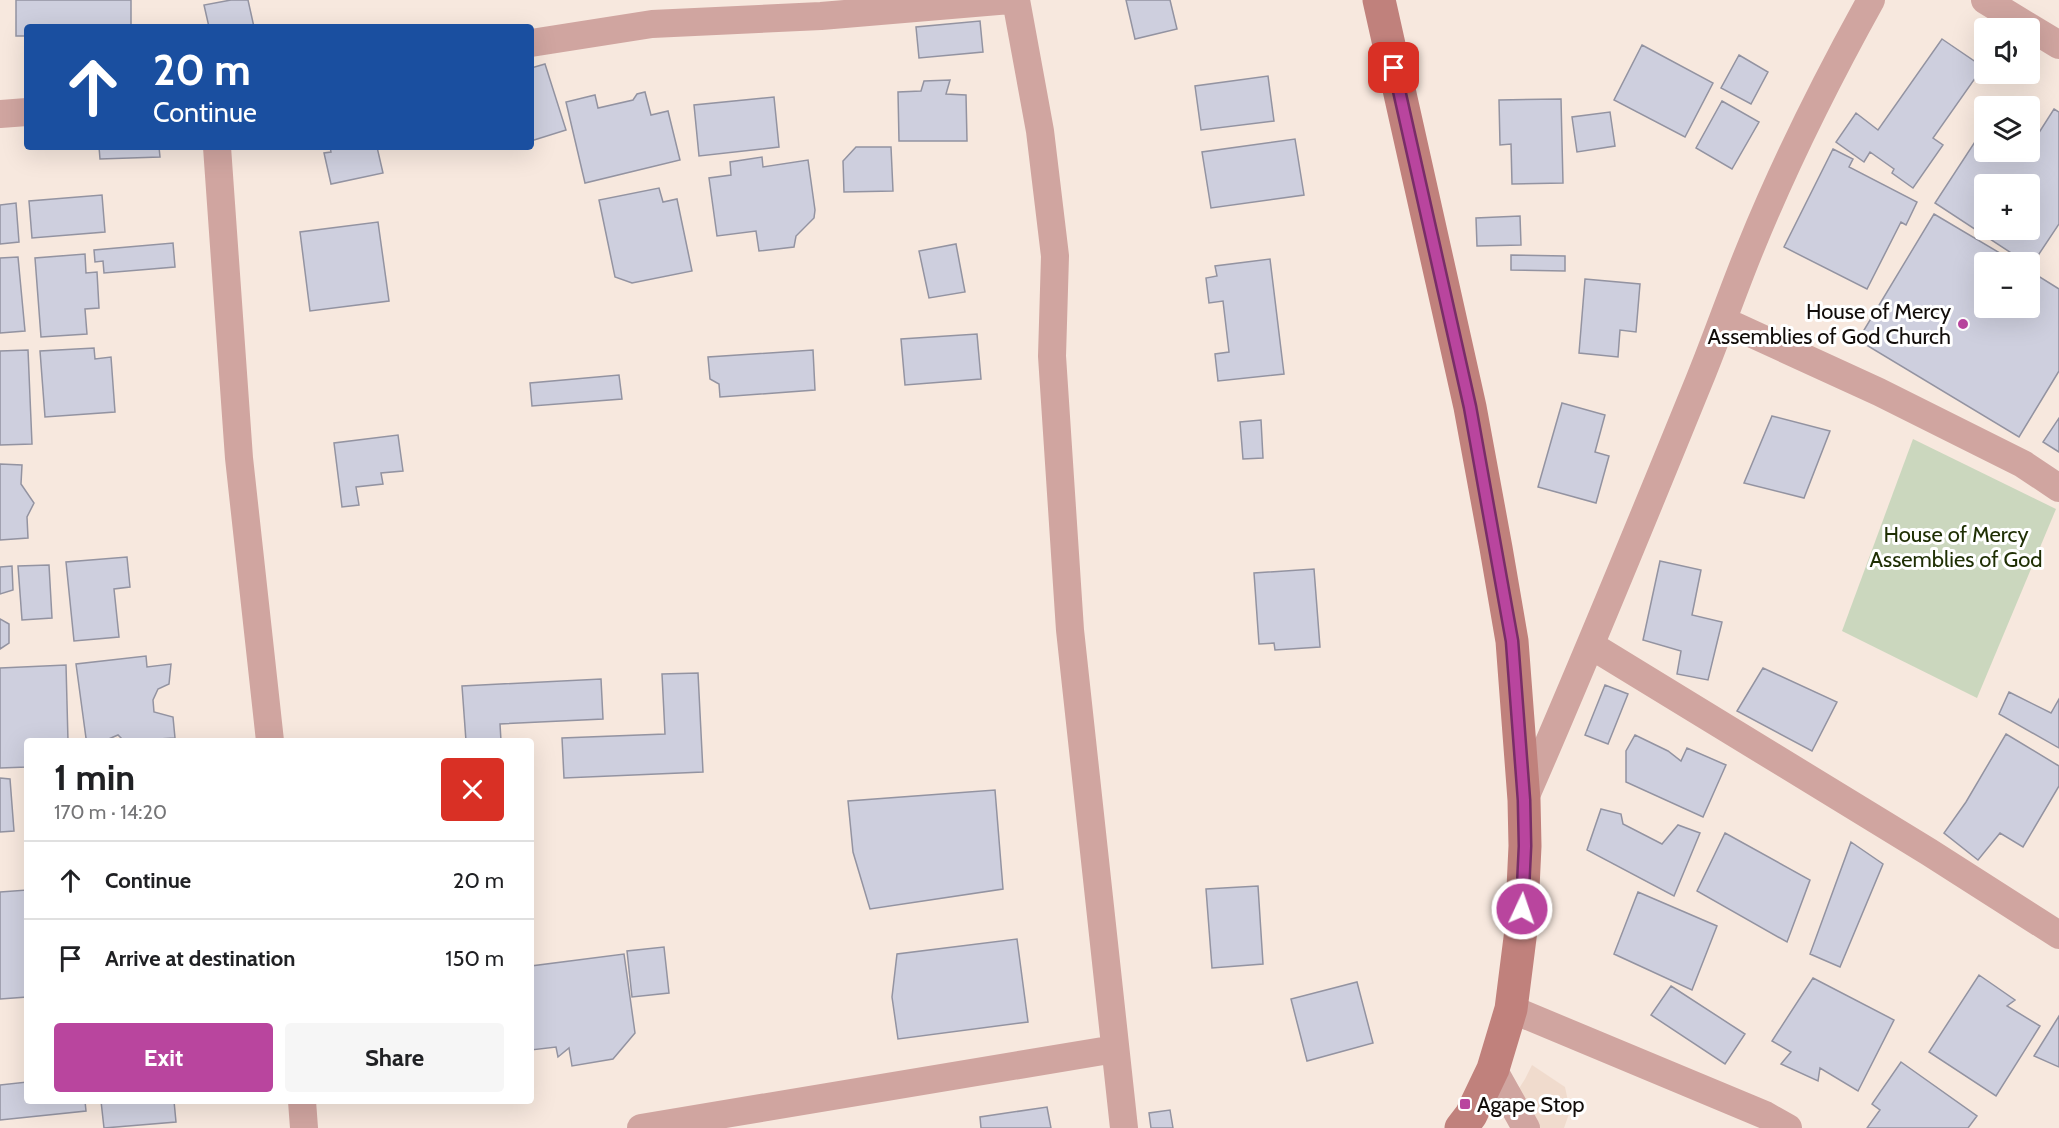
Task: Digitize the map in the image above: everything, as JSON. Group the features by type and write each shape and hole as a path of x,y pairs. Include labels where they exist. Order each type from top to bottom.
{"street":[{"path":"534,43 652,24 821,16 1010,0"},
{"path":"1016,0 1040,131 1055,256 1052,356 1070,630 1124,1128"},
{"path":"1379,0 1470,407 1494,536 1512,641 1524,800 1525,846 1521,930 1511,1009 1493,1070 1471,1115 1461,1128"},
{"path":"1524,800 1592,646 1779,180 1825,82 1870,0"},
{"path":"1985,0 2059,45"},
{"path":"0,114 24,112"},
{"path":"217,150 239,458 270,738"},
{"path":"1724,321 1879,392 2023,464 2059,488"},
{"path":"1592,646 1919,846 2059,935"},
{"path":"1511,1009 1755,1111 1788,1128"},
{"path":"641,1128 1115,1049"},
{"path":"1493,1070 1526,1128"},
{"path":"302,1104 304,1128"}],"shaded area":[{"path":"1532,1065 1565,1087 1570,1111 1564,1128 1537,1128 1518,1090"}],"green space":[{"name":"House of Mercy Assemblies of God","path":"1913,439 2056,509 1977,698 1842,631"}],"building":[{"path":"16,0 131,0 131,24 24,24 24,36 16,36"},
{"path":"231,0 248,0 253,24 208,24 204,5"},
{"path":"1126,0 1170,0 1177,29 1135,39"},
{"path":"980,21 983,52 919,58 916,27"},
{"path":"1942,39 1974,61 1974,80 1933,138 1943,145 1913,188 1892,173 1894,169 1870,152 1864,162 1836,142 1856,113 1878,130"},
{"path":"1642,45 1713,83 1685,137 1614,100"},
{"path":"1739,55 1768,72 1751,104 1721,88"},
{"path":"545,64 566,130 534,140 534,67"},
{"path":"1268,76 1274,121 1201,130 1195,86"},
{"path":"950,80 946,94 966,95 967,141 899,141 898,92 921,91 924,81"},
{"path":"645,92 651,115 668,111 680,160 585,183 566,102 595,95 598,108 633,100 637,94"},
{"path":"774,97 779,147 699,156 694,105"},
{"path":"1561,99 1563,183 1512,184 1511,144 1500,145 1499,100"},
{"path":"1722,101 1759,122 1732,169 1696,148"},
{"path":"2054,109 2059,112 2059,224 2040,252 2010,252 1991,240 2040,240 2040,174 1974,174 1974,229 1935,203 1974,143 1974,162 2040,162 2040,131"},
{"path":"1610,112 1615,146 1577,152 1572,117"},
{"path":"1295,139 1304,195 1211,208 1202,152"},
{"path":"856,147 891,147 893,191 844,192 843,161"},
{"path":"1833,149 1853,159 1849,167 1917,202 1906,225 1901,222 1867,289 1784,247"},
{"path":"99,150 159,150 160,157 100,159"},
{"path":"331,150 378,150 383,173 331,184 324,153 331,152"},
{"path":"762,157 763,167 808,160 815,210 814,218 796,236 794,247 759,251 756,231 717,236 709,178 731,175 730,162"},
{"path":"659,188 663,202 677,199 692,271 632,283 615,277 599,200"},
{"path":"102,195 105,232 32,238 29,201"},
{"path":"16,203 19,242 0,244 0,205"},
{"name":"House of Mercy Assemblies of God Church","path":"1934,214 1974,238 1974,240 1998,252 1974,252 1974,318 2040,318 2040,277 2059,289 2059,371 2019,437 1858,340"},
{"path":"1520,216 1521,245 1477,246 1476,218"},
{"path":"378,222 389,301 310,311 300,232"},
{"path":"173,243 175,267 104,273 103,261 95,262 94,250"},
{"path":"956,244 965,292 929,298 919,251"},
{"path":"85,254 86,273 97,272 99,308 85,309 87,334 41,337 35,258"},
{"path":"1511,255 1565,256 1565,271 1511,270"},
{"path":"18,257 25,331 0,333 0,258"},
{"path":"1270,259 1284,374 1218,381 1215,354 1229,352 1223,301 1209,303 1206,278 1217,276 1215,266"},
{"path":"1585,279 1640,284 1636,332 1620,330 1618,357 1579,353"},
{"path":"977,334 981,379 905,385 901,339"},
{"path":"94,348 95,359 111,357 115,412 45,417 40,351"},
{"path":"28,350 32,444 0,445 0,351"},
{"path":"813,350 815,390 720,397 719,384 710,379 708,357"},
{"path":"619,375 622,399 532,406 530,383"},
{"path":"1562,403 1605,415 1595,452 1609,456 1596,503 1538,487"},
{"path":"1772,416 1830,431 1804,498 1744,483"},
{"path":"2059,418 2059,452 2043,442"},
{"path":"1261,420 1263,458 1243,459 1240,422"},
{"path":"398,435 403,471 381,473 383,484 356,487 359,505 342,507 334,443"},
{"path":"0,464 22,465 21,484 34,503 27,517 28,538 0,540"},
{"path":"127,557 130,587 114,589 119,637 74,641 66,562"},
{"path":"1660,561 1701,570 1692,615 1722,622 1708,680 1677,674 1681,651 1643,640"},
{"path":"49,565 52,618 22,620 18,566"},
{"path":"12,566 13,590 0,594 0,567"},
{"path":"1314,569 1320,647 1275,650 1274,643 1259,644 1254,573"},
{"path":"0,619 9,624 9,643 0,649"},
{"path":"146,656 147,667 171,664 169,684 158,689 153,700 154,712 173,717 175,738 121,738 118,735 111,738 86,738 76,664"},
{"path":"66,665 68,738 24,738 24,767 0,768 0,668"},
{"path":"1763,668 1837,702 1812,751 1737,711"},
{"path":"698,673 703,772 564,778 562,738 665,734 662,674"},
{"path":"601,679 603,719 500,724 501,738 466,738 462,686"},
{"path":"1605,685 1628,694 1608,744 1585,735"},
{"path":"2009,692 2051,713 2059,699 2059,748 1999,714"},
{"path":"2006,734 2059,766 2059,786 2023,847 2000,833 1978,860 1944,833 1966,802"},
{"path":"1635,735 1668,751 1681,761 1687,748 1726,765 1703,817 1626,782 1626,751"},
{"path":"0,778 10,779 14,831 0,832"},
{"path":"995,790 1003,889 870,909 853,852 848,801"},
{"path":"1601,809 1621,814 1623,824 1662,844 1678,825 1700,833 1674,896 1587,850"},
{"path":"1725,833 1810,880 1787,942 1697,891"},
{"path":"1851,842 1883,864 1840,967 1810,954"},
{"path":"1258,886 1263,964 1212,968 1206,889"},
{"path":"24,890 24,997 0,999 0,892"},
{"path":"1638,892 1717,926 1692,990 1614,954"},
{"path":"1017,939 1028,1022 898,1039 892,997 897,954"},
{"path":"664,947 669,993 632,997 627,951"},
{"path":"624,954 635,1033 613,1059 572,1066 569,1048 558,1057 556,1047 534,1050 534,966"},
{"path":"1979,975 2015,1000 2007,1006 2040,1026 1996,1096 1929,1052"},
{"path":"1813,978 1894,1020 1858,1091 1820,1068 1818,1081 1781,1064 1791,1052 1772,1041"},
{"path":"1357,982 1373,1043 1307,1061 1291,999"},
{"path":"1671,986 1745,1034 1725,1064 1651,1015"},
{"path":"2059,1016 2059,1067 2034,1056"},
{"path":"1901,1062 1977,1116 1968,1128 1867,1128 1880,1110 1872,1104"},
{"path":"24,1082 24,1104 85,1104 86,1111 0,1120 0,1085"},
{"path":"101,1104 174,1104 176,1122 104,1128"},
{"path":"1047,1107 1051,1128 981,1128 980,1117"},
{"path":"1170,1110 1173,1128 1151,1128 1149,1113"}],"place":[{"name":"House of Mercy Assemblies of God Church","path":"1963,324"},
{"name":"Agape Stop","path":"1465,1104"}],"route":[{"path":"1394,68 1470,407 1512,641 1524,800 1525,846 1522,909"}]}
